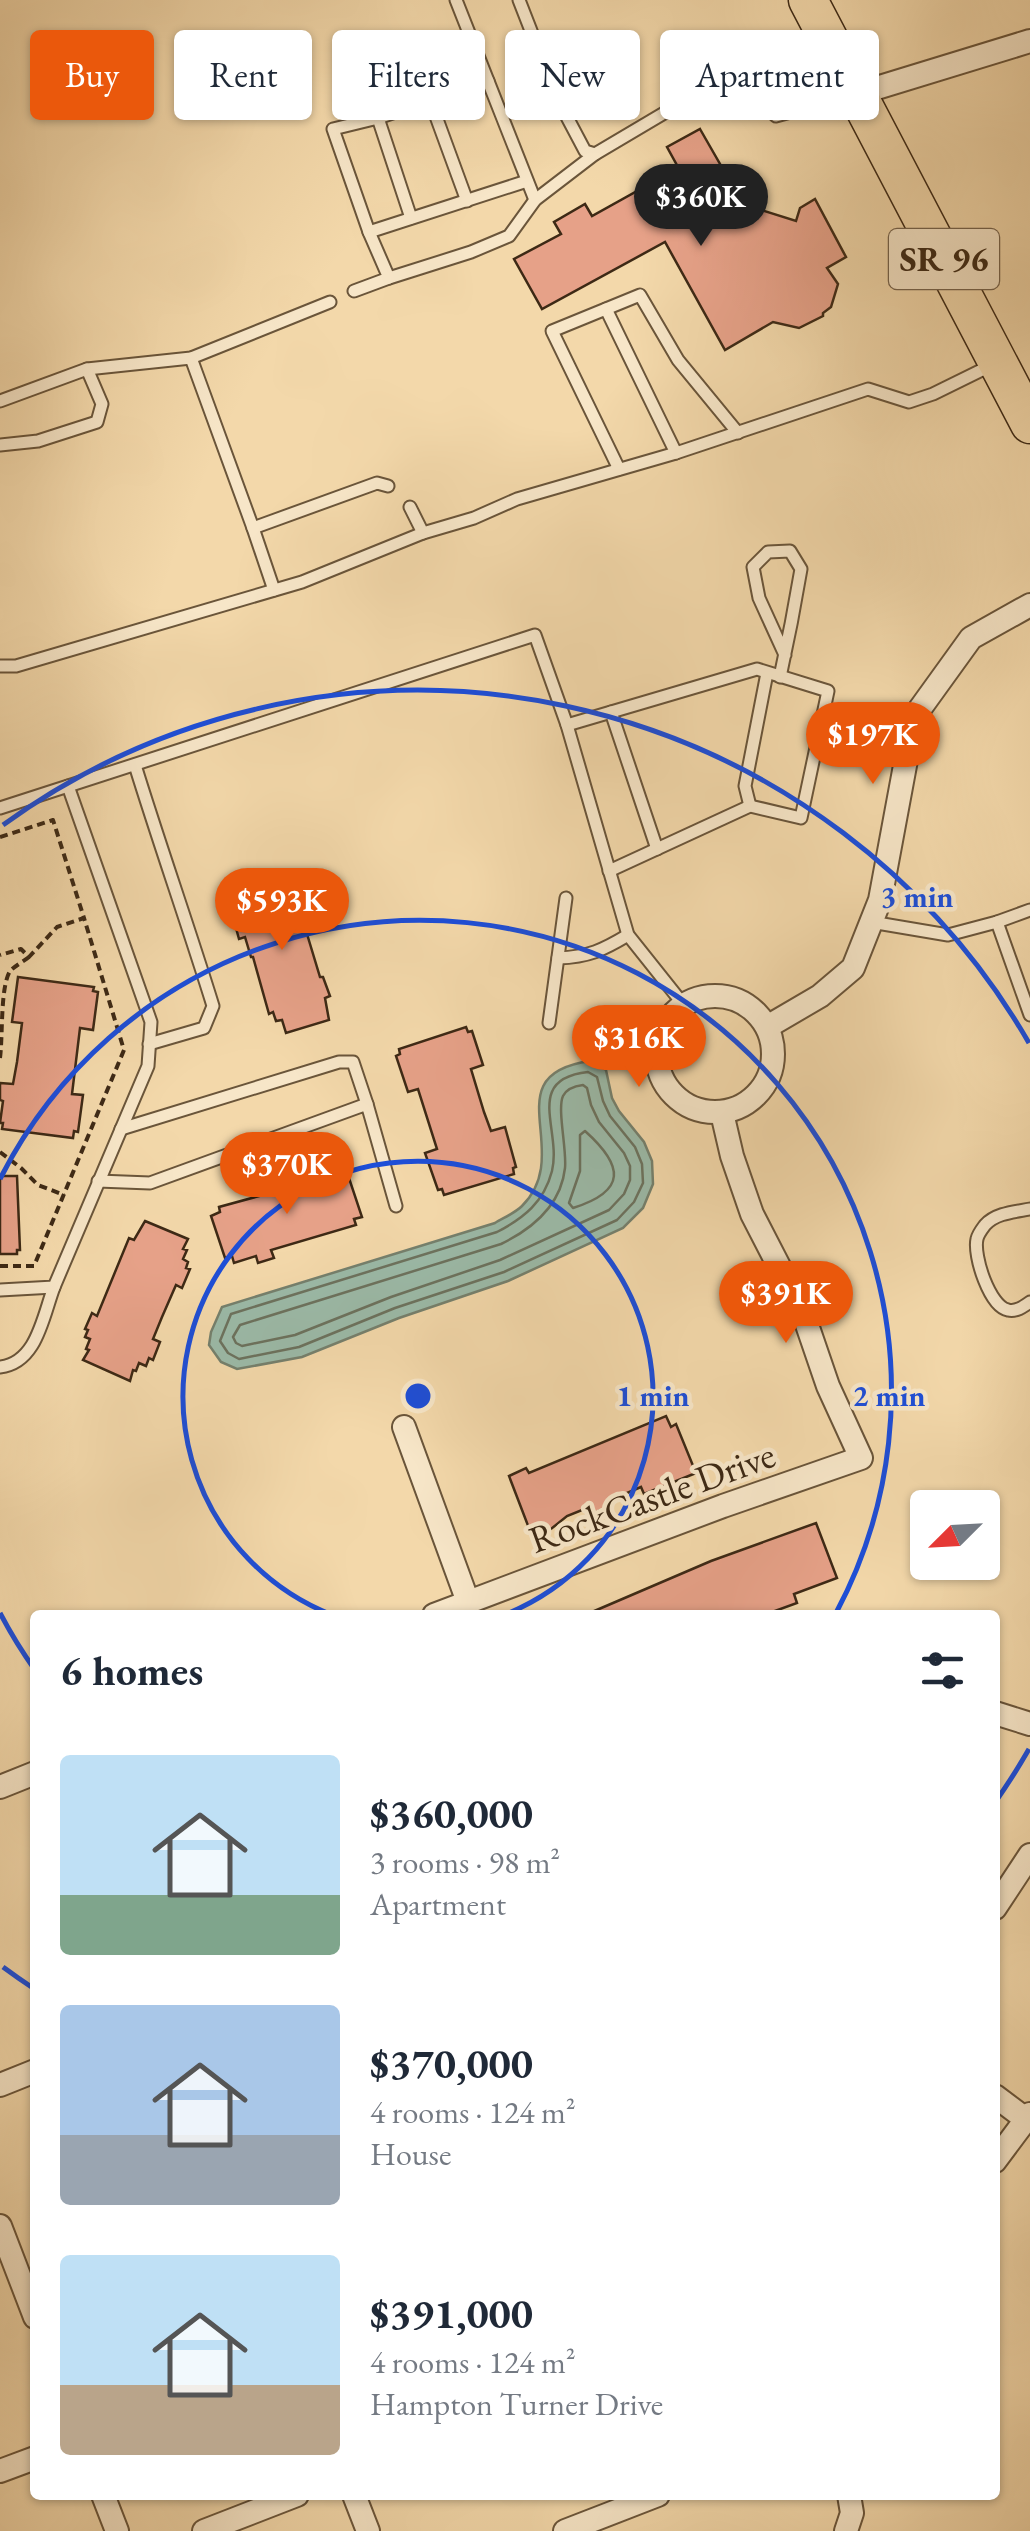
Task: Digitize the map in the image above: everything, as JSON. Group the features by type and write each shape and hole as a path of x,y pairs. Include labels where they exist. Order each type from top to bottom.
{"main road":[{"name":"SR 96","path":"808,0 824,30"},
{"name":"SR 96","path":"872,120 1030,424"}],"street":[{"path":"879,88 1030,41"},
{"path":"767,1027 820,996 852,968 880,900 914,717 971,638 1030,605"},
{"path":"712,994 723,995 755,1010 767,1027 774,1054 769,1078 748,1103 722,1113 693,1109 671,1094 657,1068 658,1036 666,1020 683,1004 712,994"},
{"name":"RockCastle Drive","path":"447,1610 861,1458 828,1386 802,1313 752,1214 722,1113"},
{"path":"404,1428 468,1602"},
{"path":"1000,1715 1030,1724"},
{"path":"0,1787 30,1775"},
{"path":"1000,1900 1030,1854"},
{"path":"0,2084 30,2073"},
{"path":"1000,2099 1029,2117 1000,2155"},
{"path":"0,2226 30,2304"},
{"path":"0,2471 30,2460"},
{"path":"105,2500 117,2531"},
{"path":"204,2531 284,2500"},
{"path":"356,2500 368,2531"},
{"path":"564,2531 646,2500"},
{"path":"846,2531 852,2513 849,2500"}],"lane":[{"path":"456,0 535,200"},
{"path":"519,0 558,100 585,151 596,154"},
{"path":"354,292 509,236 535,200 596,154 660,116"},
{"path":"370,120 333,129 368,232 389,278"},
{"path":"379,120 411,218"},
{"path":"437,120 467,200"},
{"path":"368,232 527,181"},
{"path":"619,469 552,331 640,295 678,360 738,433"},
{"path":"0,402 87,369 191,358 330,302"},
{"path":"606,309 676,453"},
{"path":"191,358 274,590"},
{"path":"0,666 16,666 302,582 423,532 474,518 517,499 676,453 868,389 909,402 998,362"},
{"path":"0,444 38,442 97,422 102,404 87,369"},
{"path":"253,528 377,483 388,486"},
{"path":"410,506 423,532"},
{"path":"750,806 746,786 774,675 785,655 802,569 790,551 768,552 752,568 758,598 785,655"},
{"path":"0,808 535,635 628,935 683,1004"},
{"path":"566,725 756,670 828,691 801,818 750,806 609,872"},
{"path":"610,712 656,849"},
{"path":"135,765 213,1006 204,1028 149,1044"},
{"path":"0,1368 32,1349 54,1287 148,1066 151,1022 68,786"},
{"path":"549,1023 566,898"},
{"path":"871,922 948,935 1030,910"},
{"path":"997,922 1030,1015"},
{"path":"558,958 580,958 628,935"},
{"path":"121,1129 338,1062 353,1062 396,1206"},
{"path":"98,1182 150,1183 367,1104"},
{"path":"1030,1210 994,1218 979,1233 976,1250 998,1306 1018,1310 1030,1302"},
{"path":"0,1290 54,1287"}],"path":[{"path":"0,836 52,820 124,1050 34,1266 0,1266"},
{"path":"0,1058 2,996 7,973 30,957 57,927 84,918"},
{"path":"0,955 21,949 30,957"},
{"path":"0,1152 38,1184 64,1195"}],"water":[{"path":"590,1061 606,1070 612,1098 644,1142 652,1161 653,1184 643,1208 623,1228 508,1281 399,1318 302,1357 237,1369 221,1362 209,1345 222,1307 495,1223 519,1209 536,1185 542,1163 540,1099 546,1082 561,1069"}],"building":[{"path":"700,129 739,197 754,189 760,199 758,209 796,221 800,208 815,199 846,257 827,268 838,284 831,307 823,316 799,328 773,322 725,350 665,242 542,309 514,259 561,234 554,222 585,204 592,216 639,190 644,199 684,178 667,147"},
{"path":"283,874 293,892 298,891 320,977 330,996 325,998 329,1020 286,1033 282,1020 276,1021 273,1012 269,1014 253,957 245,937 239,939 233,917 237,916 234,909 240,907 238,888"},
{"path":"18,977 94,987 93,991 98,992 93,1030 80,1028 72,1094 83,1095 78,1132 74,1131 73,1138 2,1129 0,1083 13,1084 22,1023 12,1022"},
{"path":"466,1027 468,1032 472,1031 483,1065 471,1069 484,1112 491,1131 505,1127 516,1167 514,1174 444,1195 442,1189 438,1190 425,1153 437,1149 418,1089 408,1092 396,1056 399,1049"},
{"path":"338,1169 339,1174 347,1172 362,1217 354,1219 356,1225 271,1250 274,1258 258,1263 256,1256 234,1263 232,1256 225,1258 211,1216 220,1212 219,1207 303,1184 300,1176 315,1171 316,1176"},
{"path":"0,1176 17,1176 17,1254 0,1254"},
{"path":"145,1221 188,1239 183,1259 190,1269 182,1288 176,1285 153,1339 160,1342 153,1360 149,1358 146,1366 139,1363 130,1381 83,1360 90,1339 85,1337 85,1329 92,1313 97,1316 129,1238 134,1240"},
{"path":"666,1416 671,1427 676,1424 696,1473 644,1494 641,1487 608,1501 611,1506 594,1513 592,1506 532,1536 509,1476 526,1468 529,1473"},
{"path":"816,1523 837,1578 794,1594 797,1603 778,1610 597,1610 711,1561"}]}
